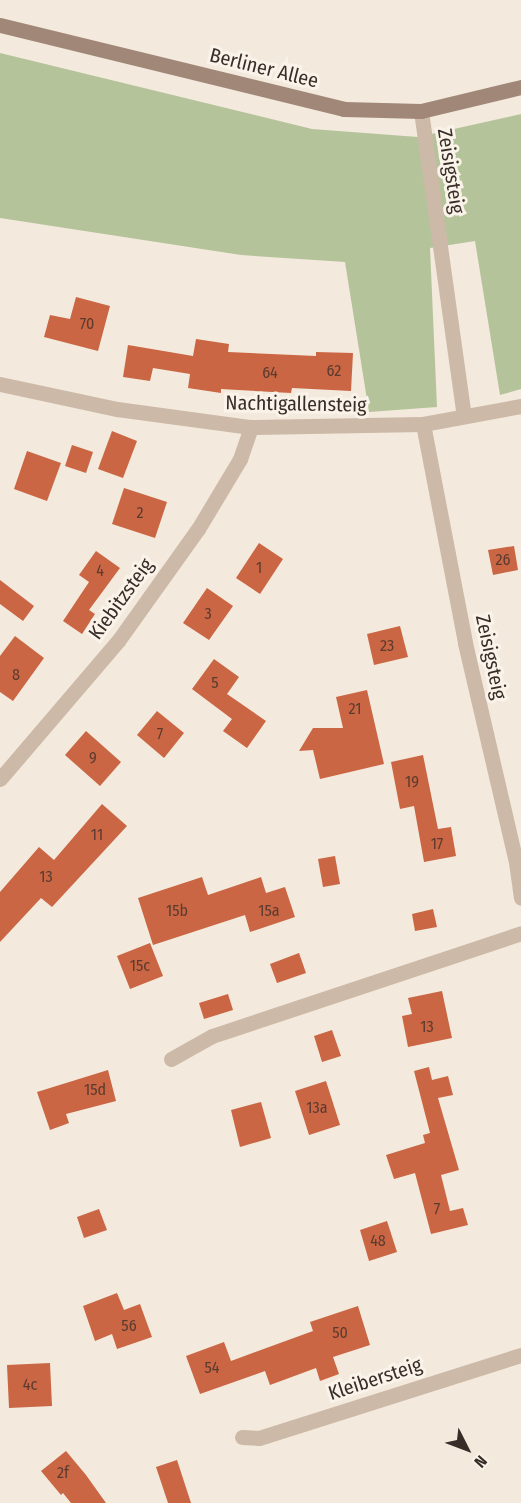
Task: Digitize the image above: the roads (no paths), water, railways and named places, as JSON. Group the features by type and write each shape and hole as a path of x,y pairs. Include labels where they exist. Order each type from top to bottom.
{"main road":[{"name":"Berliner Allee","path":"0,25 344,109 421,111 521,87"}],"street":[{"name":"Zeisigsteig","path":"421,111 464,416"},
{"name":"Nachtigallensteig","path":"0,384 117,409 251,427 423,424 521,406"},
{"name":"Zeisigsteig","path":"423,424 465,643 516,862 521,898"},
{"name":"Kiebitzsteig","path":"0,779 118,641 184,548 240,459 251,427"},
{"path":"171,1059 212,1036 521,933"},
{"name":"Kleibersteig","path":"242,1437 259,1438 521,1354"}]}
